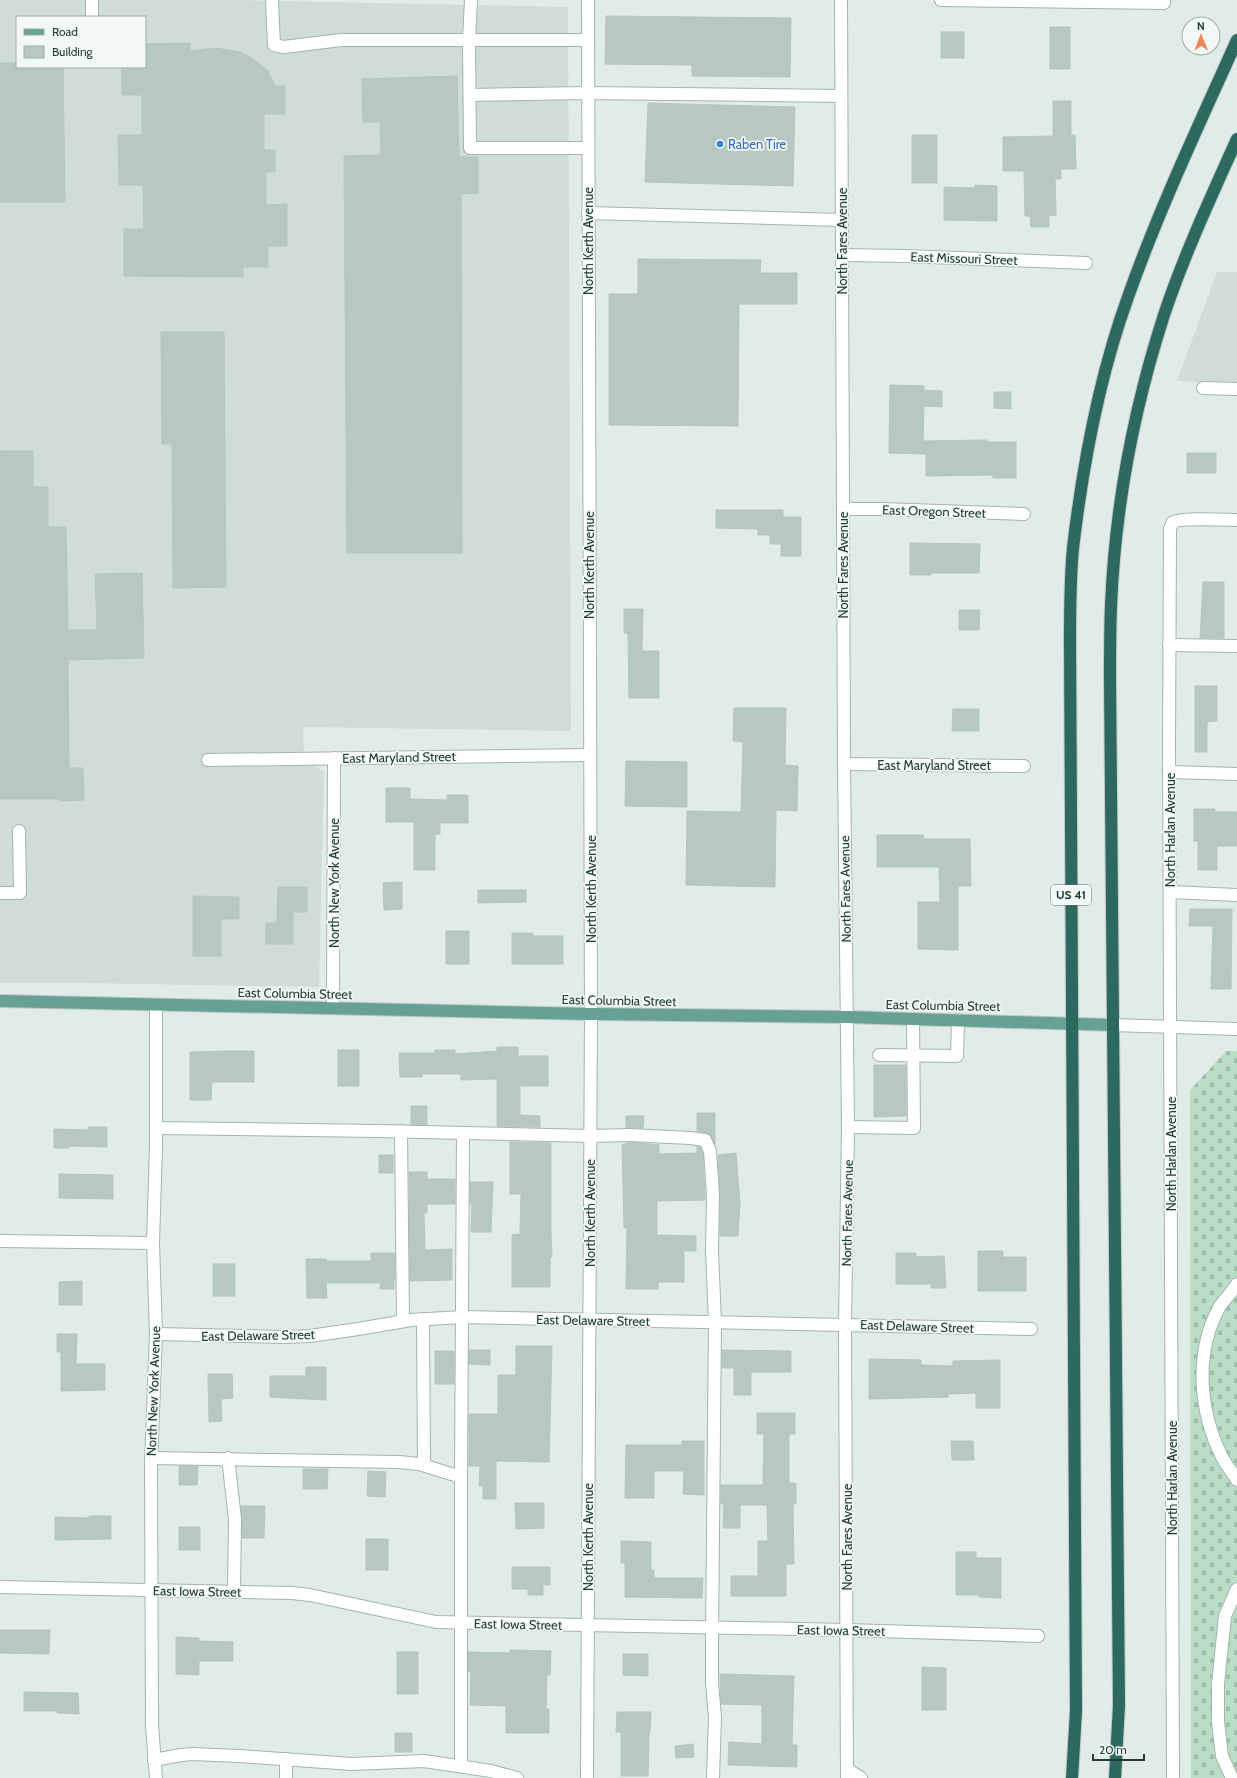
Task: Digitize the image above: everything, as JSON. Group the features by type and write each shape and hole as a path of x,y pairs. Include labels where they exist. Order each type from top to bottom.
{"highway":[{"name":"US 41","path":"1072,1778 1076,1710 1072,1023 1071,592 1073,549 1084,469 1102,386 1127,298 1171,190 1237,40"},
{"path":"1115,1778 1119,1705 1110,678 1111,606 1120,510 1138,407 1165,314 1200,223 1237,139"}],"main road":[{"name":"East Columbia Street","path":"0,1001 591,1014 847,1017 1113,1025"}],"street":[{"path":"92,0 92,16"},
{"path":"272,0 274,44 284,47 341,40 588,40"},
{"path":"471,0 469,40 470,148 588,148"},
{"name":"North Kerth Avenue","path":"586,1778 591,1136 587,93 588,0"},
{"name":"North Fares Avenue","path":"841,0 844,764 848,1126 845,1324 847,1774"},
{"path":"941,0 1164,1"},
{"path":"470,94 587,93 841,96"},
{"path":"588,213 842,220"},
{"name":"East Missouri Street","path":"842,255 1086,263"},
{"path":"1203,388 1237,389"},
{"name":"East Oregon Street","path":"843,509 1024,514"},
{"name":"North Harlan Avenue","path":"1173,1778 1169,645 1170,529 1172,523 1177,521 1197,519 1237,520"},
{"path":"1169,645 1237,646"},
{"name":"East Maryland Street","path":"208,760 590,755"},
{"name":"North New York Avenue","path":"334,758 334,1008"},
{"name":"East Maryland Street","path":"844,764 1024,766"},
{"path":"1170,772 1237,774"},
{"path":"0,893 20,893 19,831"},
{"path":"1170,892 1237,895"},
{"name":"North New York Avenue","path":"156,1005 156,1128 153,1243 156,1334 151,1458 152,1725 156,1778"},
{"path":"848,1126 914,1128 913,1019"},
{"path":"879,1055 957,1056 958,1020"},
{"name":"East Columbia Street","path":"1113,1025 1237,1028"},
{"path":"156,1128 401,1131 591,1136 630,1135 705,1140 710,1151 713,1194 712,1251 714,1322 712,1683 715,1717 713,1778"},
{"path":"401,1131 402,1321"},
{"path":"461,1766 463,1133"},
{"path":"0,1241 153,1243"},
{"path":"1237,1284 1220,1307 1209,1335 1203,1361 1204,1404 1211,1431 1222,1457 1237,1480"},
{"name":"East Delaware Street","path":"156,1334 284,1337 338,1332 402,1321 463,1317 1031,1329"},
{"path":"422,1319 424,1465"},
{"path":"151,1458 228,1458 398,1462 424,1465 461,1477"},
{"path":"228,1458 235,1519 234,1592"},
{"name":"East Iowa Street","path":"0,1586 292,1593 310,1595 436,1622 847,1630 1038,1636"},
{"path":"1232,1778 1222,1756 1218,1722 1218,1684 1226,1616 1237,1589"},
{"path":"154,1760 181,1754 193,1754 352,1764 424,1761 491,1771 517,1778"},
{"path":"286,1759 286,1778"},
{"path":"847,1774 861,1778"}],"shaded area":[{"path":"0,0 235,0 568,7 571,731 303,727 304,759 324,772 319,987 0,983"},
{"path":"1217,272 1237,272 1237,384 1177,381"}],"green space":[{"path":"1226,1051 1237,1051 1237,1778 1191,1778 1190,1090"}],"building":[{"path":"606,16 791,18 790,77 692,76 692,65 605,64"},
{"path":"1050,27 1070,27 1070,69 1050,69"},
{"path":"941,32 964,32 964,58 941,58"},
{"path":"190,43 190,51 215,48 240,52 250,57 267,70 275,86 285,86 285,114 264,114 264,150 275,150 275,172 266,172 266,205 287,204 287,246 268,246 268,267 243,267 243,277 124,276 124,229 144,229 143,185 119,185 118,135 142,135 142,95 122,95 122,68 146,68 146,44"},
{"path":"0,63 16,63 16,68 63,68 65,202 0,202"},
{"path":"457,76 459,157 478,157 478,193 461,194 462,553 347,553 344,156 381,155 380,122 363,122 362,79"},
{"path":"1053,101 1071,101 1071,135 1075,135 1076,169 1061,169 1061,179 1055,179 1056,215 1049,216 1049,227 1031,227 1030,216 1025,216 1024,171 1003,171 1003,137 1053,136"},
{"name":"Raben Tire","path":"648,103 795,107 793,186 645,182"},
{"path":"912,135 937,135 937,183 912,183"},
{"path":"975,185 997,186 997,221 944,220 944,187 975,188"},
{"path":"638,259 761,260 760,273 797,273 797,304 739,304 738,426 609,425 609,294 638,294"},
{"path":"161,332 224,332 226,587 173,588 172,444 162,444"},
{"path":"890,385 924,386 924,390 942,391 942,407 924,406 923,441 987,440 987,442 1016,442 1016,478 993,478 993,475 926,476 926,454 889,453"},
{"path":"994,392 1011,392 1011,409 994,408"},
{"path":"0,451 33,451 33,487 48,487 48,527 66,527 68,630 97,630 95,574 142,573 144,658 68,660 69,768 83,768 84,800 60,801 60,799 0,799"},
{"path":"1187,453 1216,453 1216,473 1187,473"},
{"path":"716,510 783,510 783,517 801,517 801,556 781,556 781,544 770,544 770,535 758,535 758,529 716,528"},
{"path":"910,543 980,544 979,573 931,573 931,575 910,575"},
{"path":"1203,582 1224,582 1224,638 1200,638"},
{"path":"624,609 643,609 642,651 659,651 659,698 629,698 628,633 624,633"},
{"path":"959,610 980,610 979,630 959,630"},
{"path":"1195,686 1217,686 1217,721 1207,722 1207,752 1195,752"},
{"path":"734,708 786,708 785,765 798,766 797,811 776,810 775,887 686,885 687,811 741,812 743,742 733,741"},
{"path":"953,709 979,709 979,731 952,731"},
{"path":"626,761 687,762 687,807 625,806"},
{"path":"386,788 410,788 410,799 447,800 447,795 468,795 468,823 440,823 440,834 435,834 435,870 414,870 414,822 386,822"},
{"path":"1194,809 1215,809 1214,812 1237,812 1237,846 1217,846 1217,870 1198,870 1198,841 1194,841"},
{"path":"877,835 923,835 924,839 970,839 971,886 958,886 958,950 918,949 918,902 940,902 939,867 877,867"},
{"path":"402,882 402,909 384,910 383,883"},
{"path":"278,887 307,887 307,912 293,912 293,944 266,944 266,923 277,923"},
{"path":"478,890 526,890 526,902 478,903"},
{"path":"193,896 239,897 239,919 221,919 221,956 193,956"},
{"path":"1190,909 1232,909 1231,989 1211,989 1213,926 1189,926"},
{"path":"446,931 469,931 469,964 446,964"},
{"path":"512,933 533,933 533,936 563,936 563,964 512,964"},
{"path":"497,1047 518,1047 518,1056 548,1056 548,1086 520,1086 520,1115 540,1116 540,1127 497,1126 497,1079 461,1080 461,1074 422,1074 422,1077 400,1077 399,1053 435,1053 435,1050 455,1050 455,1054 497,1051"},
{"path":"338,1050 359,1050 359,1086 338,1086"},
{"path":"254,1051 254,1082 212,1082 211,1100 190,1100 190,1052"},
{"path":"874,1065 906,1065 906,1116 874,1117"},
{"path":"411,1106 427,1106 427,1125 411,1124"},
{"path":"697,1113 715,1113 715,1144 709,1134 697,1131"},
{"path":"626,1116 644,1116 643,1128 626,1128"},
{"path":"88,1127 107,1127 107,1147 69,1146 69,1148 54,1148 54,1129 88,1130"},
{"path":"510,1142 551,1143 552,1257 550,1257 550,1287 512,1287 512,1235 520,1234 521,1194 510,1194"},
{"path":"630,1142 659,1145 659,1154 697,1153 697,1146 700,1147 703,1153 705,1200 657,1201 657,1235 696,1236 696,1251 684,1251 684,1282 658,1282 658,1289 626,1289 627,1228 624,1228 622,1145"},
{"path":"736,1153 740,1203 738,1236 720,1236 718,1155"},
{"path":"379,1155 393,1155 393,1173 379,1173"},
{"path":"409,1172 427,1172 427,1179 455,1179 455,1204 427,1204 427,1213 424,1213 425,1250 452,1249 452,1280 410,1281"},
{"path":"59,1174 113,1175 113,1199 59,1198"},
{"path":"470,1182 493,1182 491,1232 471,1232 472,1204 470,1204"},
{"path":"978,1251 1003,1251 1003,1257 1026,1257 1026,1291 978,1291"},
{"path":"371,1253 395,1253 394,1289 380,1289 380,1283 326,1283 327,1298 307,1298 306,1259 326,1259 326,1261 371,1261"},
{"path":"896,1253 916,1253 916,1257 944,1256 946,1288 931,1288 931,1284 896,1284"},
{"path":"213,1264 235,1264 235,1296 213,1296"},
{"path":"82,1281 82,1305 59,1305 59,1282"},
{"path":"57,1334 77,1334 76,1364 105,1364 105,1390 61,1391 61,1352 57,1352"},
{"path":"516,1346 552,1346 549,1462 496,1461 496,1499 483,1499 483,1486 479,1486 480,1466 469,1466 469,1414 498,1414 498,1375 516,1375"},
{"path":"469,1350 490,1350 490,1365 469,1364"},
{"path":"722,1350 791,1351 791,1372 751,1372 751,1395 734,1395 734,1368 722,1368"},
{"path":"435,1351 454,1351 454,1384 435,1384"},
{"path":"869,1359 921,1360 921,1365 953,1366 953,1361 1000,1360 1000,1408 976,1408 976,1393 948,1394 948,1397 869,1399"},
{"path":"306,1367 326,1367 326,1400 270,1397 270,1376 306,1376"},
{"path":"208,1374 232,1374 233,1398 221,1399 222,1421 209,1422"},
{"path":"757,1413 795,1413 795,1434 789,1434 789,1483 796,1483 796,1504 793,1504 794,1564 786,1564 786,1596 731,1596 731,1576 758,1576 758,1541 768,1541 767,1505 740,1505 740,1528 723,1528 724,1504 721,1504 721,1485 763,1485 764,1434 757,1434"},
{"path":"682,1441 704,1441 704,1495 683,1494 684,1471 654,1471 654,1498 625,1498 626,1445 682,1445"},
{"path":"951,1441 973,1441 974,1460 952,1460"},
{"path":"179,1466 198,1466 197,1485 179,1485"},
{"path":"303,1469 328,1469 327,1489 303,1489"},
{"path":"368,1471 386,1472 385,1497 367,1496"},
{"path":"515,1503 544,1503 544,1528 516,1529"},
{"path":"241,1506 265,1506 264,1538 242,1538"},
{"path":"89,1516 111,1516 111,1539 55,1540 55,1517 89,1518"},
{"path":"179,1527 200,1527 200,1550 179,1550"},
{"path":"366,1539 388,1539 388,1570 366,1570"},
{"path":"621,1541 651,1542 651,1570 654,1570 654,1578 703,1578 702,1598 625,1597 625,1563 621,1563"},
{"path":"956,1552 976,1552 976,1558 1001,1558 1001,1598 979,1597 979,1595 956,1595"},
{"path":"512,1567 550,1567 550,1585 543,1585 543,1595 528,1595 528,1589 512,1589"},
{"path":"0,1630 50,1630 49,1654 0,1653"},
{"path":"176,1637 199,1638 199,1641 233,1642 233,1661 199,1661 199,1675 176,1674"},
{"path":"510,1650 551,1651 550,1675 547,1675 546,1709 549,1709 549,1733 506,1733 506,1706 470,1705 471,1672 468,1672 468,1652 510,1653"},
{"path":"397,1652 418,1652 418,1694 397,1694"},
{"path":"623,1654 648,1654 648,1676 623,1675"},
{"path":"922,1667 946,1668 946,1710 922,1710"},
{"path":"720,1674 794,1676 792,1745 797,1745 797,1767 728,1765 729,1742 762,1744 762,1705 721,1704"},
{"path":"24,1692 78,1693 79,1714 57,1713 57,1711 24,1711"},
{"path":"617,1712 651,1712 648,1776 621,1776 621,1732 616,1732"},
{"path":"395,1733 412,1733 412,1752 395,1752"},
{"path":"693,1744 694,1757 676,1758 675,1746"}],"place":[{"name":"Raben Tire","path":"720,144"}]}
